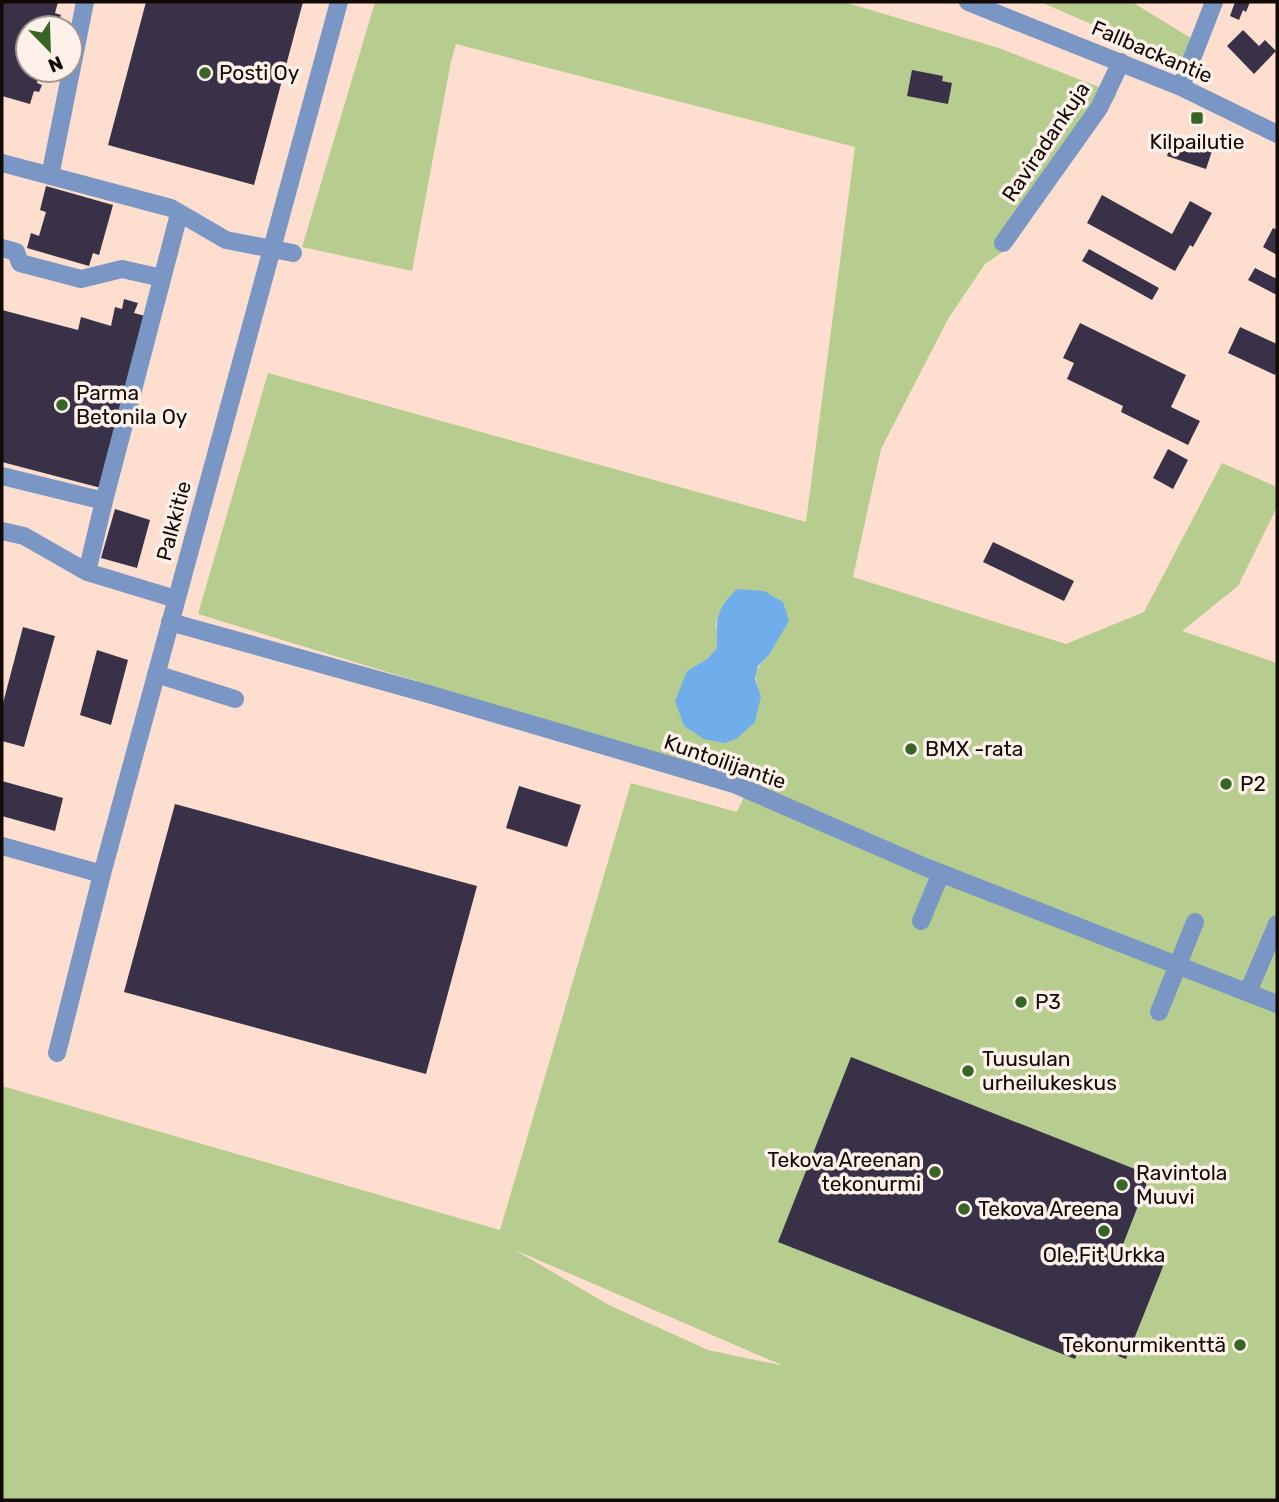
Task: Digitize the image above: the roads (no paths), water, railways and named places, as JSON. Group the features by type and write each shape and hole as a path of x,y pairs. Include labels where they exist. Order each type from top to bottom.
{"street":[{"path":"50,176 85,2"},
{"name":"Palkkitie","path":"57,1053 102,874 339,2"},
{"name":"Fallbackantie","path":"968,2 1181,87 1277,134"},
{"path":"1181,87 1214,2"},
{"name":"Raviradankuja","path":"1003,243 1099,108 1121,62"},
{"path":"2,163 171,208 226,240 293,253"},
{"path":"87,572 179,214"},
{"path":"2,248 16,252 19,263 81,279 122,270 162,278"},
{"path":"2,476 104,501"},
{"path":"2,531 24,536 87,572 176,599"},
{"name":"Kuntoilijantie","path":"170,622 425,693 734,785 941,873 1020,896 1277,1004"},
{"path":"156,674 235,699"},
{"path":"2,846 102,874"},
{"path":"921,921 941,873"},
{"path":"1159,1012 1195,922"},
{"path":"1248,992 1277,924"}],"water":[{"path":"737,589 764,591 783,602 789,621 769,655 758,666 755,679 761,696 755,722 736,739 724,743 704,739 684,726 675,701 687,671 707,659 717,648 721,609"}],"place":[{"name":"Posti Oy","path":"205,73"},
{"name":"Kilpailutie","path":"1197,118"},
{"name":"Parma Betonila Oy","path":"62,405"},
{"name":"BMX -rata","path":"911,749"},
{"name":"P2","path":"1226,784"},
{"name":"P3","path":"1021,1002"},
{"name":"Tuusulan urheilukeskus","path":"968,1071"},
{"name":"Tekova Areenan tekonurmi","path":"935,1172"},
{"name":"Ravintola Muuvi","path":"1122,1185"},
{"name":"Tekova Areena","path":"964,1209"},
{"name":"Ole.Fit Urkka","path":"1104,1231"},
{"name":"Tekonurmikenttä","path":"1240,1345"}]}
